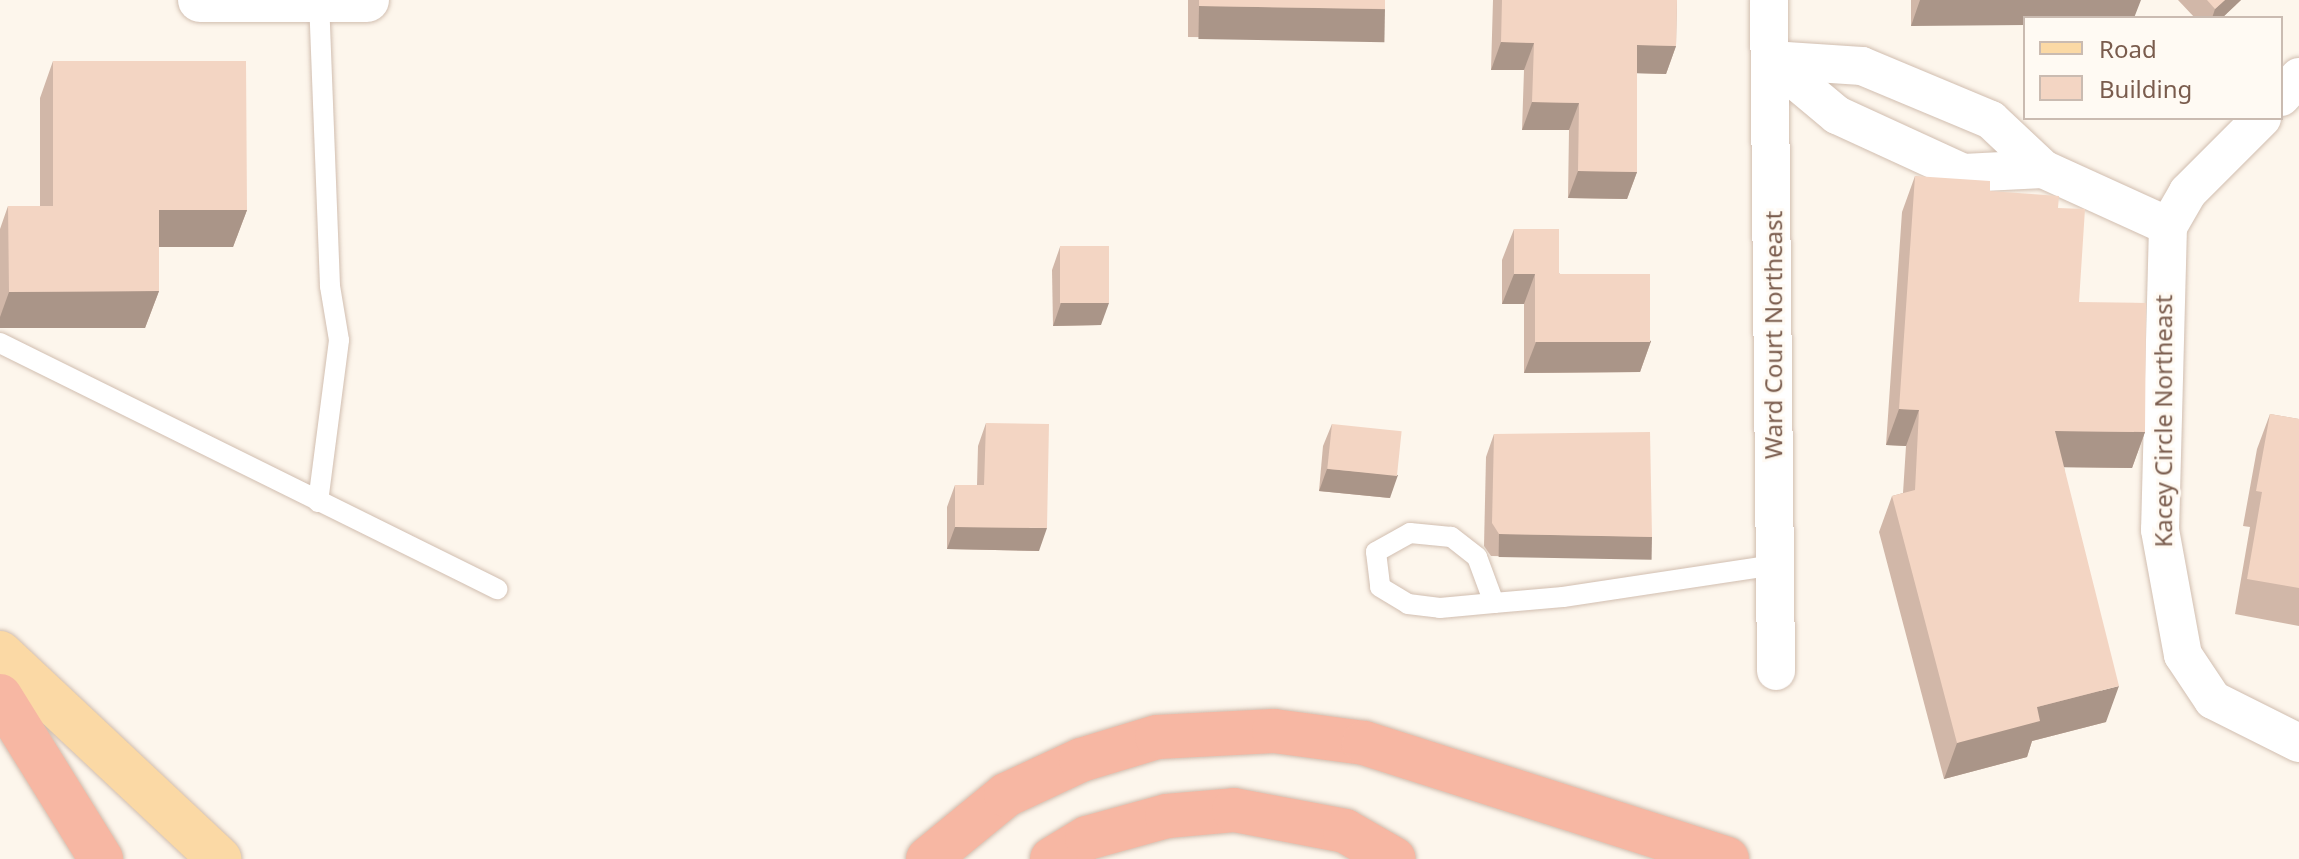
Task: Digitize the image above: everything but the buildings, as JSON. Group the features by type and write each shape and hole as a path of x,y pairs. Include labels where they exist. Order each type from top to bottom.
{"highway":[{"path":"0,696 101,859"},
{"path":"928,859 1006,795 1081,760 1157,737 1274,731 1364,743 1727,859"},
{"path":"1052,859 1087,838 1167,816 1234,810 1345,831 1394,859"}],"main road":[{"path":"200,0 367,0"},
{"path":"0,653 219,859"}],"street":[{"name":"Ward Court Northeast","path":"1769,0 1776,671"},
{"path":"1771,60 1837,115 1963,173 2043,169"},
{"path":"1771,60 1862,66 1991,120 2043,169 2168,226"},
{"path":"2283,95 2299,77"},
{"name":"Kacey Circle Northeast","path":"2260,120 2188,192 2168,226 2160,530 2169,606 2183,655 2213,700 2299,743"}],"lane":[{"path":"318,502 339,340 330,286 319,1"},
{"path":"0,343 497,589"},
{"path":"1494,603 1477,557 1451,537 1410,533 1376,552 1380,587 1408,604 1494,603 1775,565"}]}
